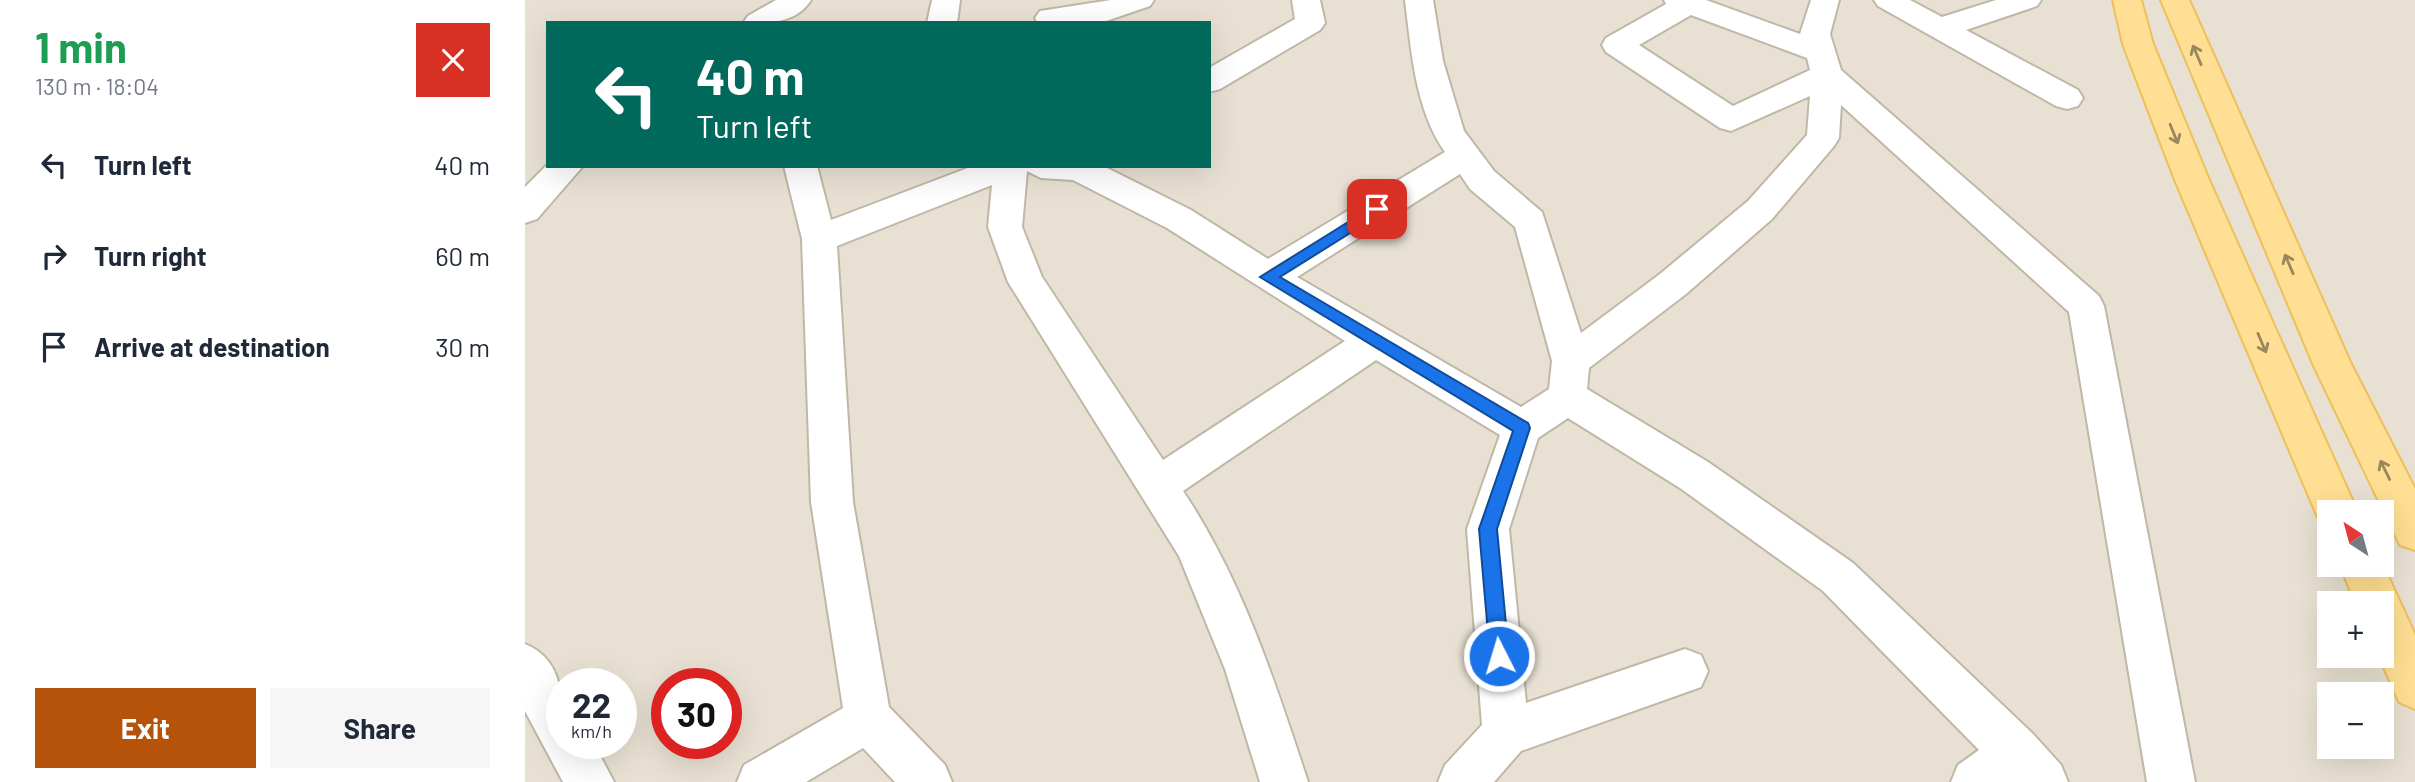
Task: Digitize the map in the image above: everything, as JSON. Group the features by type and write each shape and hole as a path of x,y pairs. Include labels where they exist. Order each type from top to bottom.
{"main road":[{"path":"2127,0 2138,44 2192,180 2331,500"},
{"path":"2175,0 2333,366 2415,531"},
{"path":"2394,639 2415,686"}],"street":[{"path":"761,21 797,0"},
{"path":"942,21 946,0"},
{"path":"1051,14 1106,12 1140,0"},
{"path":"1211,81 1310,23 1306,0"},
{"path":"1419,0 1428,61 1449,134 1482,180 1530,221 1569,379 1694,475 1838,577 2030,767"},
{"path":"1506,733 1488,529 1522,428 1569,379 1673,284 1760,210 1823,138 1824,64 1815,34 1825,0"},
{"path":"1888,0 2067,98"},
{"path":"1940,27 2027,0"},
{"path":"1824,64 1731,120 1617,45 1682,2 1824,64 2086,306 2171,782"},
{"path":"1268,277 1465,155"},
{"path":"525,210 552,178 565,168"},
{"path":"801,168 819,239 832,502 868,719 928,782"},
{"path":"819,239 1004,168"},
{"path":"1009,168 1005,227 1026,282 1195,545 1248,669 1284,782"},
{"path":"1081,168 1179,219 1268,277 1522,428"},
{"path":"1157,486 1375,341"},
{"path":"525,666 546,704"},
{"path":"1462,782 1506,733 1685,671"},
{"path":"761,782 868,719"},
{"path":"577,759 590,782"},
{"path":"1975,782 2030,767"}],"shaded area":[{"path":"525,0 2415,0 2415,782 525,782"}],"route":[{"path":"1377,209 1268,277 1522,428 1488,529 1499,656"}]}
